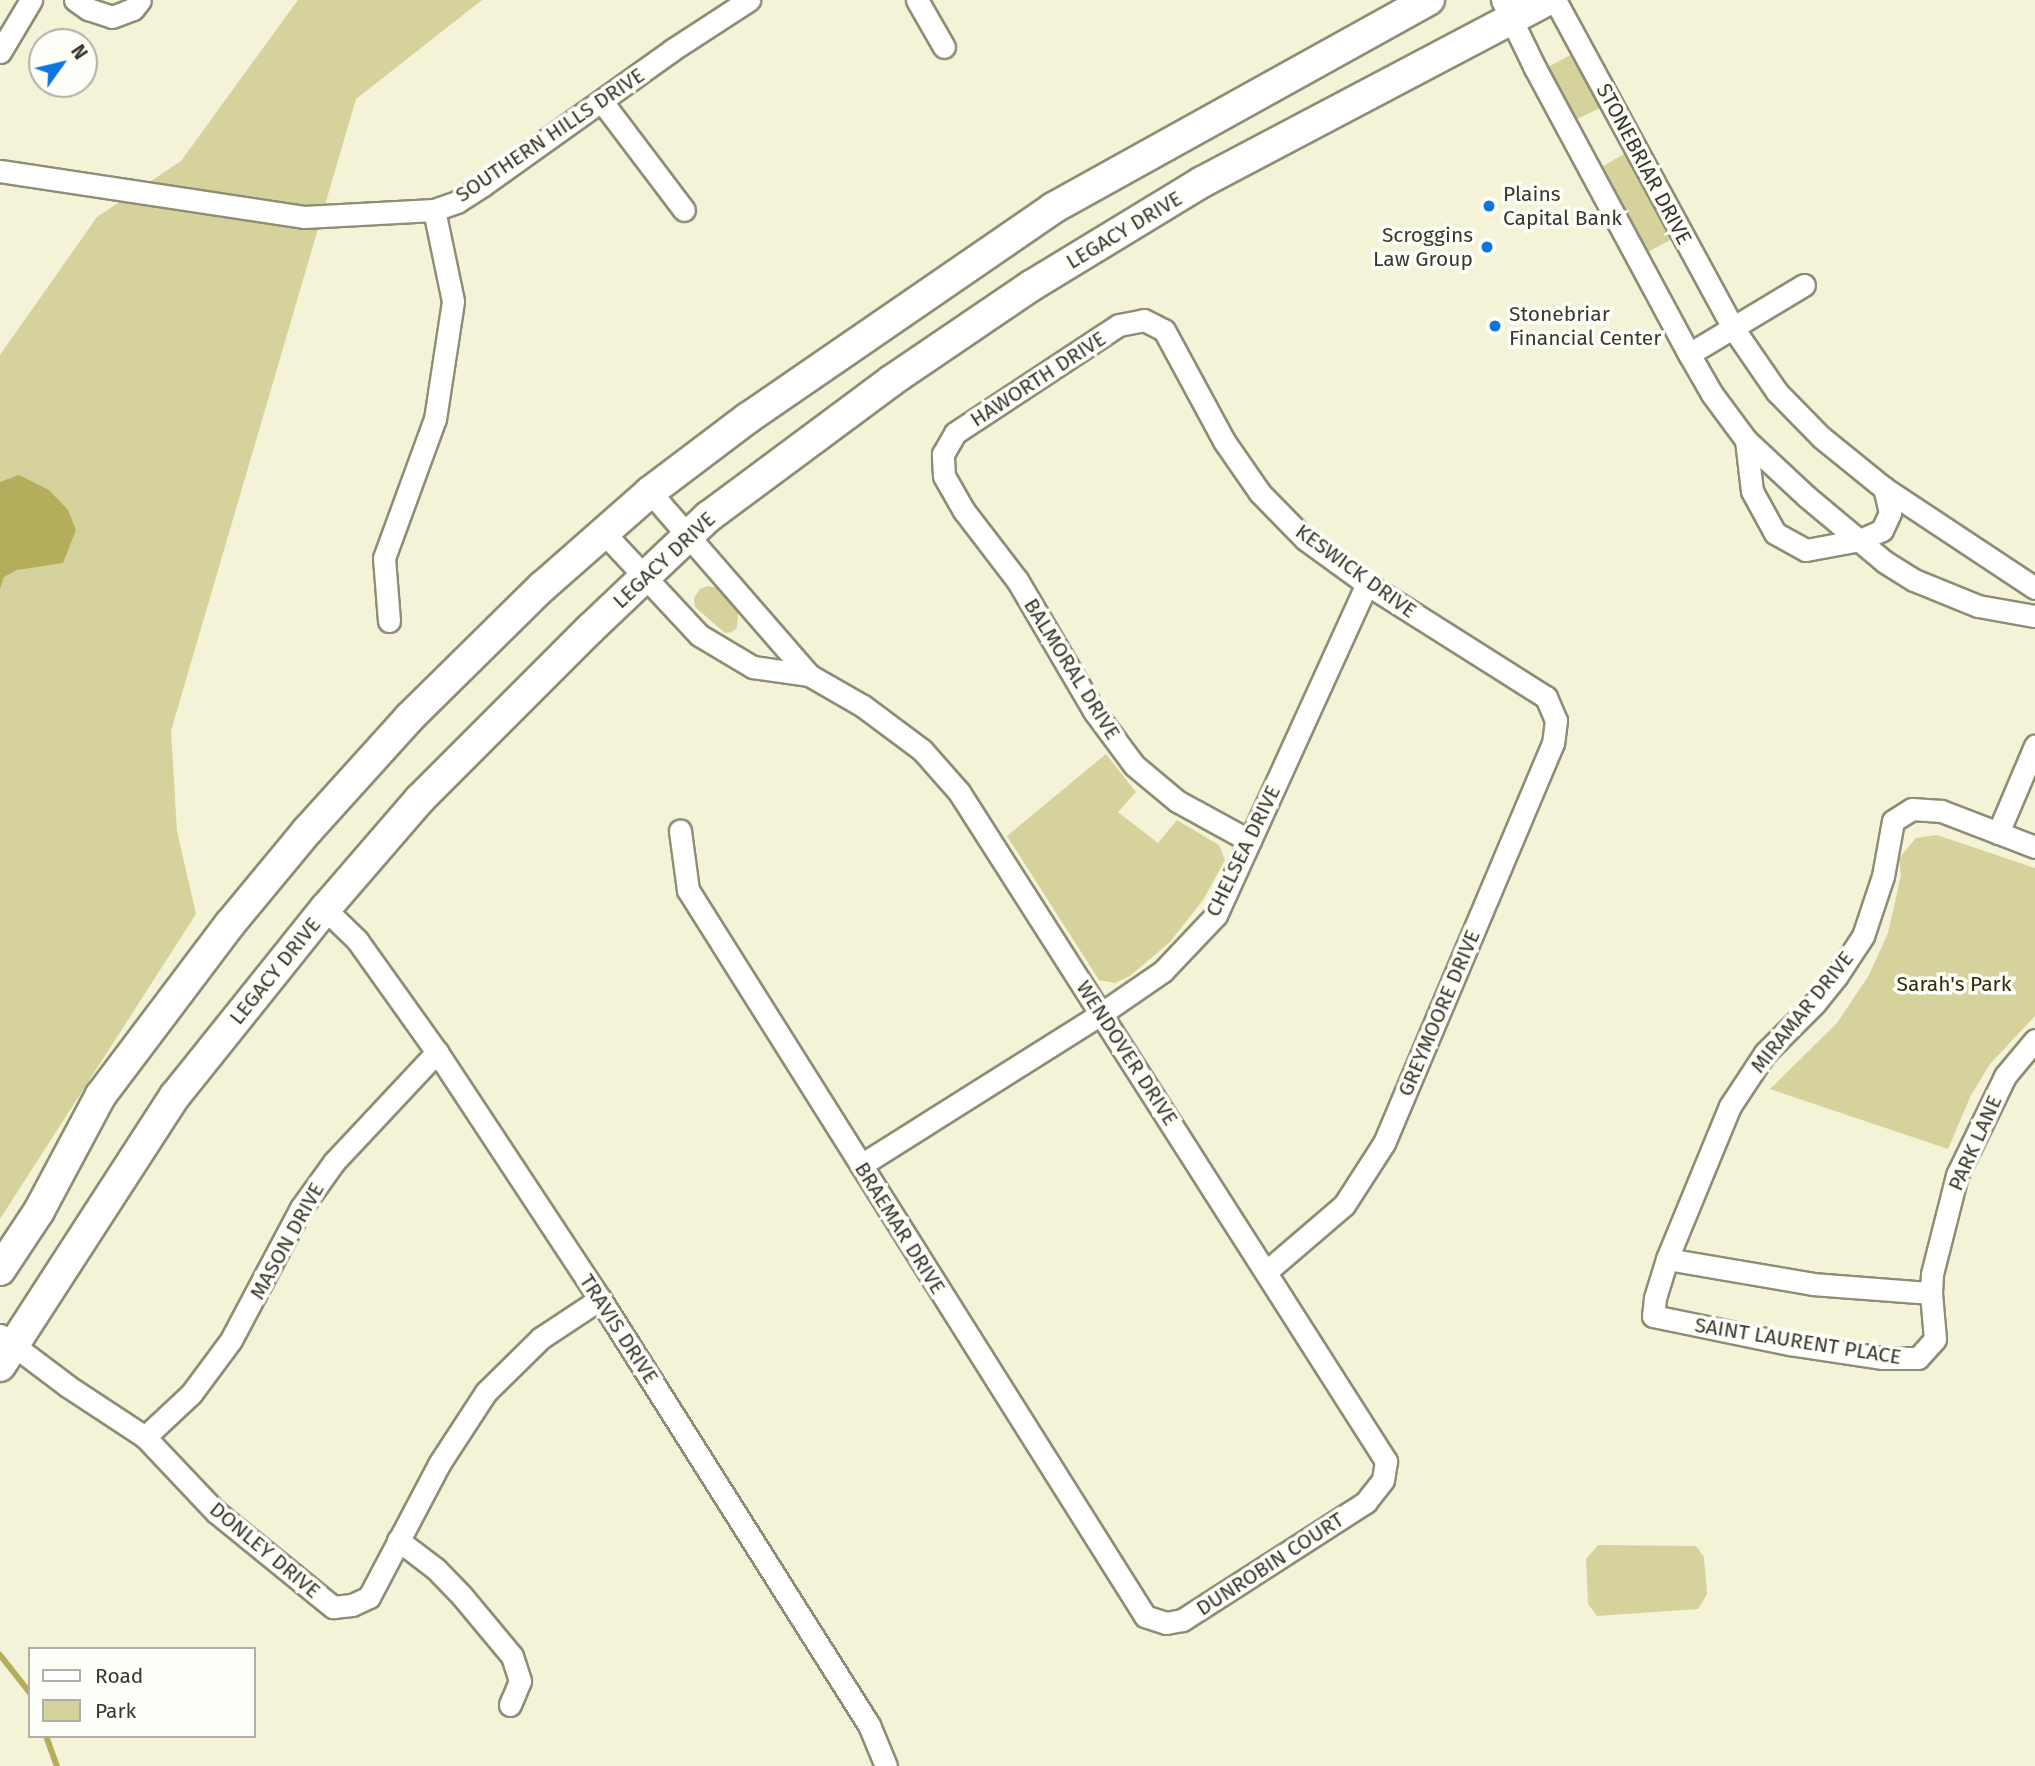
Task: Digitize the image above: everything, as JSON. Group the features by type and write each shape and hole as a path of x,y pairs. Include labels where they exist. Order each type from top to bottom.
{"main road":[{"path":"0,1270 39,1211 101,1095 230,924 307,831 409,718 542,587 650,492 748,418 1053,208 1429,0"},
{"name":"LEGACY DRIVE","path":"5,1349 175,1096 325,909 420,799 708,517 891,381 1031,286 1202,182 1507,10 1547,0"}],"street":[{"path":"0,52 31,0"},
{"path":"75,0 89,9 112,17 133,9 140,0"},
{"name":"SOUTHERN HILLS DRIVE","path":"0,171 304,217 434,210 457,202 483,185 603,103 672,50 748,0"},
{"path":"917,0 944,47"},
{"name":"STONEBRIAR DRIVE","path":"1555,0 1733,328 1777,392 1821,437 1884,488 2035,588"},
{"path":"1507,10 1689,354 1712,394 1746,440 1895,568 1954,598 1978,606 2035,616"},
{"path":"603,103 684,210"},
{"path":"389,621 384,558 435,419 453,301 434,210"},
{"path":"1689,354 1804,285"},
{"name":"HAWORTH DRIVE","path":"943,454 955,433 1119,325 1144,320"},
{"name":"KESWICK DRIVE","path":"1144,320 1164,330 1224,441 1260,493 1306,539 1367,584 1546,697 1556,720"},
{"path":"1746,440 1752,491 1775,533 1807,550 1860,540 1882,530 1889,513 1884,488"},
{"name":"BALMORAL DRIVE","path":"943,454 944,476 964,511 1017,580 1094,711 1134,765 1177,802 1250,841"},
{"name":"WENDOVER DRIVE","path":"650,492 809,675 863,706 922,750 959,792 1386,1461 1383,1480"},
{"name":"WENDOVER DRIVE","path":"604,533 698,635 753,667 809,675"},
{"name":"CHELSEA DRIVE","path":"861,1165 1102,1013 1163,971 1216,915 1367,584"},
{"name":"GREYMOORE DRIVE","path":"1267,1272 1344,1205 1384,1143 1553,743 1556,720"},
{"path":"2035,746 1998,833 2035,847"},
{"name":"MIRAMAR DRIVE","path":"1653,1316 1655,1298 1667,1259 1730,1106 1765,1054 1822,995 1863,936 1883,876 1893,821 1912,809 1941,811 1998,833"},
{"name":"BRAEMAR DRIVE","path":"680,831 688,890 1145,1616"},
{"name":"TRAVIS DRIVE","path":"325,909 357,940 437,1052 600,1299 869,1725 886,1766"},
{"name":"PARK LANE","path":"1936,1339 1931,1293 1942,1229 1957,1175 2005,1076 2035,1040"},
{"name":"MASON DRIVE","path":"145,1437 191,1394 231,1340 301,1208 334,1162 437,1052"},
{"path":"1667,1259 1813,1284 1931,1293"},
{"name":"DONLEY DRIVE","path":"5,1349 145,1437 216,1512 333,1607 352,1605 369,1597 439,1464 486,1392 541,1338 600,1299"},
{"name":"SAINT LAURENT PLACE","path":"1653,1316 1738,1336 1883,1358 1918,1357 1936,1339"},
{"name":"DUNROBIN COURT","path":"1145,1616 1166,1623 1182,1620 1366,1502 1383,1480"},
{"path":"398,1540 436,1569 512,1656 520,1681 510,1705"}],"green space":[{"path":"298,0 482,0 356,99 171,731 177,831 196,914 0,1219 0,355 97,217 181,161"},
{"path":"1576,52 1604,106 1575,120 1548,67"},
{"path":"1626,153 1672,239 1648,252 1603,166"},
{"path":"708,586 718,588 738,613 737,628 732,632 725,633 695,607 694,598 700,589"},
{"path":"1106,754 1136,792 1118,812 1158,843 1177,820 1219,845 1225,860 1203,900 1170,942 1130,976 1115,983 1099,980 1007,836"},
{"name":"Sarah's Park","path":"1937,835 2035,868 2035,1016 1990,1064 1971,1095 1948,1149 1770,1089 1837,1023 1869,975 1888,933 1901,875 1899,858 1916,838"},
{"path":"1598,1545 1696,1546 1704,1557 1707,1594 1698,1609 1597,1616 1588,1604 1586,1559"}],"shaded area":[{"path":"19,475 49,490 68,510 76,530 63,563 17,570 4,577 0,589 0,482"}],"waterway":[{"path":"0,1655 28,1690"},
{"path":"47,1738 57,1766"}],"place":[{"name":"Plains Capital Bank","path":"1489,206"},
{"name":"Scroggins Law Group","path":"1487,247"},
{"name":"Stonebriar Financial Center","path":"1495,326"}]}
